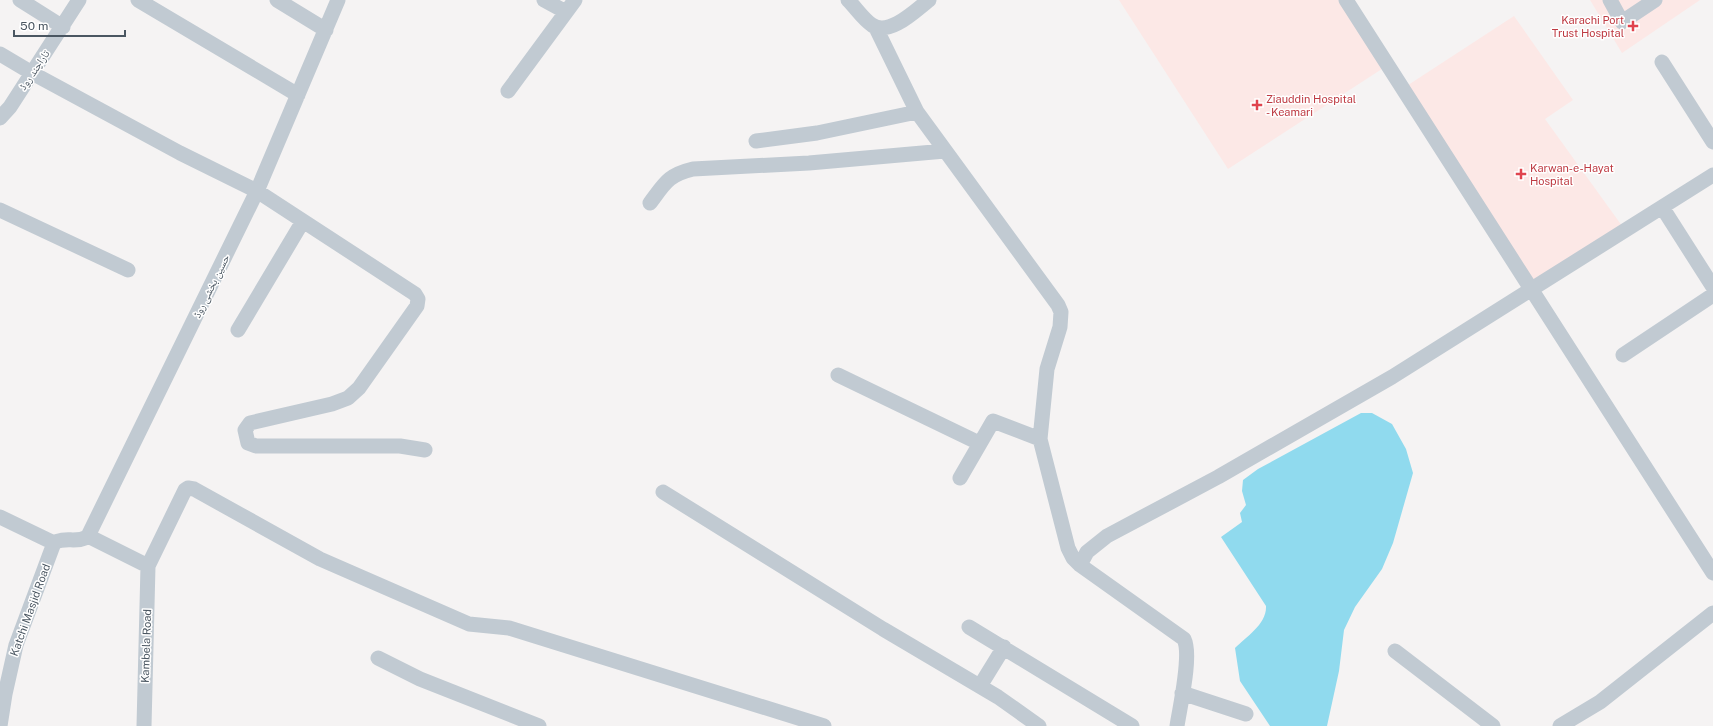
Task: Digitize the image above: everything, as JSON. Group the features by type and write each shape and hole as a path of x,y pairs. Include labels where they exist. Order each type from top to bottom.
{"street":[{"path":"20,0 63,27"},
{"name":"تاراچند روڈ","path":"0,118 5,104 32,74 79,0"},
{"path":"138,0 298,96"},
{"path":"277,0 326,30"},
{"name":"حسین بخشی روڈ","path":"88,536 257,191 338,0"},
{"path":"508,91 571,6 544,0"},
{"path":"848,0 870,25 876,28 893,26 929,0"},
{"path":"1346,0 1713,573"},
{"path":"1610,0 1622,22 1655,0"},
{"path":"876,28 917,112 1058,305 1061,312 1060,328 1047,369 1040,439 1068,548 1073,558 1080,565 1184,639 1188,646 1177,726"},
{"path":"0,54 32,74 180,153 257,191 415,294 418,299 417,306 359,388 348,398 332,404 250,423 245,430 248,443 256,446 400,446 424,450"},
{"path":"1662,62 1713,142"},
{"path":"756,141 817,133 917,112"},
{"path":"650,203 670,177 680,172 693,169 801,163 945,151"},
{"path":"1080,565 1087,552 1107,536 1218,477 1392,377 1713,175"},
{"path":"1662,207 1713,287"},
{"path":"0,210 128,270"},
{"path":"238,330 303,220"},
{"path":"1623,354 1713,295"},
{"path":"838,375 979,443"},
{"path":"960,478 993,420 1040,439"},
{"path":"0,517 54,543 60,540 84,539 88,536 148,566 185,490 188,488 194,489 320,559 469,624 509,628 824,726"},
{"path":"663,492 883,630 980,686 1039,726"},
{"name":"Katchi Masjid Road","path":"0,726 6,687 16,645 54,543"},
{"name":"Kambela Road","path":"144,726 148,566"},
{"path":"1560,726 1600,702 1713,613"},
{"path":"969,627 1132,726"},
{"path":"980,686 1004,647"},
{"path":"1395,650 1493,726"},
{"path":"378,658 420,679 539,726"},
{"path":"1182,693 1246,714"}],"shaded area":[{"name":"Ziauddin Hospital - Keamari","path":"1119,0 1346,0 1388,65 1228,169"},
{"name":"Karachi Port Trust Hospital","path":"1590,0 1700,0 1622,53"},
{"name":"Karwan-e-Hayat Hospital","path":"1514,16 1573,100 1545,119 1625,230 1531,290 1402,89"}],"water":[{"path":"1361,413 1372,413 1392,424 1406,449 1413,473 1393,543 1382,569 1355,607 1344,630 1339,671 1327,726 1270,726 1240,681 1235,648 1260,624 1265,613 1266,606 1221,537 1242,522 1240,513 1246,505 1242,491 1243,480 1258,469"}],"place":[{"name":"Karachi Port Trust Hospital","path":"1633,26"},
{"name":"Ziauddin Hospital - Keamari","path":"1257,105"},
{"name":"Karwan-e-Hayat Hospital","path":"1521,174"}]}
